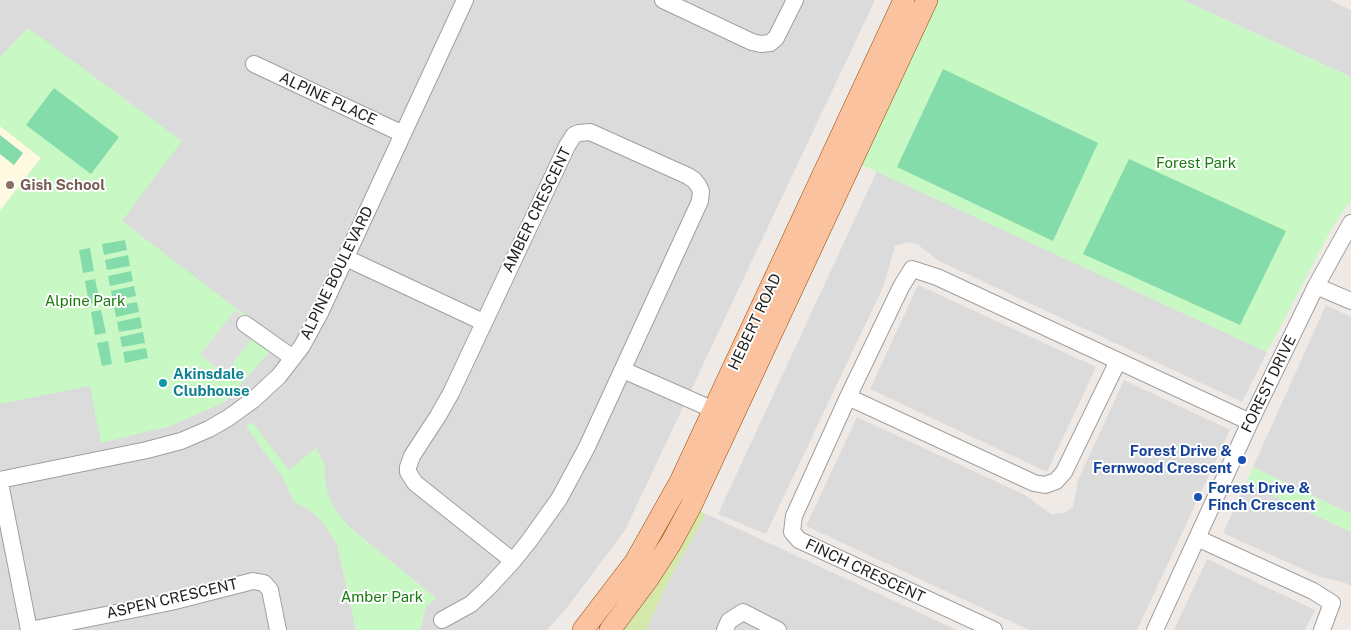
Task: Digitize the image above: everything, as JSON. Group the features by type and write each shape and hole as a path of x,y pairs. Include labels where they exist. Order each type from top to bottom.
{"main road":[{"name":"HEBERT ROAD","path":"610,630 648,579 671,543 691,506 723,414 904,0"},
{"name":"HEBERT ROAD","path":"583,630 635,562 680,482 723,414 927,0"}],"street":[{"name":"ALPINE BOULEVARD","path":"0,481 181,441 228,418 253,400 279,376 313,326 465,0"},
{"path":"662,0 760,44 770,42 776,38 795,0"},
{"name":"ALPINE PLACE","path":"254,64 402,134"},
{"name":"AMBER CRESCENT","path":"442,620 471,604 488,588 513,561 559,499 581,459 698,207 701,191 694,180 597,134 579,133 570,140 445,404 412,456 408,467 408,472 415,483 513,561"},
{"name":"FOREST DRIVE","path":"1155,630 1250,422 1316,286 1351,223"},
{"path":"346,258 483,322"},
{"name":"FINCH CRESCENT","path":"994,630 799,540 792,532 794,516 848,397 901,287 912,270 937,277 1250,422"},
{"path":"1316,286 1351,301"},
{"path":"246,324 293,358"},
{"path":"848,397 1034,483 1045,485 1056,481 1064,472 1118,362"},
{"path":"623,370 723,414"},
{"name":"ASPEN CRESCENT","path":"0,481 30,630 185,599 253,581 264,583 270,590 278,630"},
{"path":"1197,538 1313,591 1332,603 1322,630"},
{"path":"726,630 729,621 743,612 778,630"}],"shaded area":[{"path":"0,0 875,0 625,530 566,609 547,630 420,630 426,606 436,598 348,526 334,508 327,492 324,473 325,465 316,448 289,471 246,426 282,476 294,502 308,509 322,521 337,544 356,630 0,630"},
{"path":"1183,0 1330,0 1351,10 1351,77"},
{"name":"Gish School","path":"0,126 41,158 0,211"},
{"path":"877,171 1267,352 1242,402 939,261 917,244 908,242 895,246 884,285 766,534 718,514"},
{"path":"918,285 1096,367 1047,472 870,389"},
{"path":"1326,305 1351,317 1351,514 1253,467"},
{"path":"235,310 260,328 225,374 200,355"},
{"path":"1124,380 1230,430 1137,630 1029,630 806,526 857,417 1025,495 1051,514 1065,513 1073,507 1078,480"},
{"path":"1246,483 1351,532 1351,586 1343,582 1320,577 1223,533"},
{"path":"706,514 957,630 646,630 667,584"},
{"path":"1207,559 1315,610 1305,630 1174,630"}],"green space":[{"name":"Forest Park","path":"938,0 1183,0 1351,77 1351,200 1333,226 1267,352 862,165"},
{"name":"Alpine Park","path":"28,28 182,141 122,221 279,341 225,402 170,426 101,443 90,386 0,404 0,211 41,158 0,126 0,57"},
{"path":"943,69 1098,143 1053,241 897,167"},
{"path":"54,88 119,137 91,174 26,125"},
{"path":"0,135 23,153 14,165 0,154"},
{"path":"1129,159 1286,231 1240,325 1083,254"},
{"path":"125,240 127,250 104,255 102,244"},
{"path":"90,248 94,271 83,273 79,250"},
{"path":"128,255 130,266 107,270 105,260"},
{"path":"131,271 133,281 110,286 108,276"},
{"path":"95,279 100,302 89,304 85,281"},
{"path":"134,286 136,296 113,301 111,291"},
{"path":"137,302 139,312 116,317 114,306"},
{"path":"101,310 106,333 95,335 91,312"},
{"path":"140,317 142,328 119,332 117,322"},
{"path":"143,332 145,343 122,347 120,337"},
{"path":"108,341 112,364 102,366 97,343"},
{"path":"146,348 148,358 125,363 123,352"},
{"name":"Amber Park","path":"252,422 289,470 316,448 325,465 324,473 327,492 334,508 348,526 436,598 426,607 420,630 356,630 337,544 322,521 308,509 294,502 282,476 246,426"},
{"path":"1253,467 1351,514 1351,532 1246,483"},
{"path":"696,509 706,514 667,584 646,630 618,630"}],"place":[{"name":"Gish School","path":"10,185"},
{"name":"Akinsdale Clubhouse","path":"163,383"},
{"name":"Forest Drive & Fernwood Crescent","path":"1242,460"},
{"name":"Forest Drive & Finch Crescent","path":"1198,497"}]}
